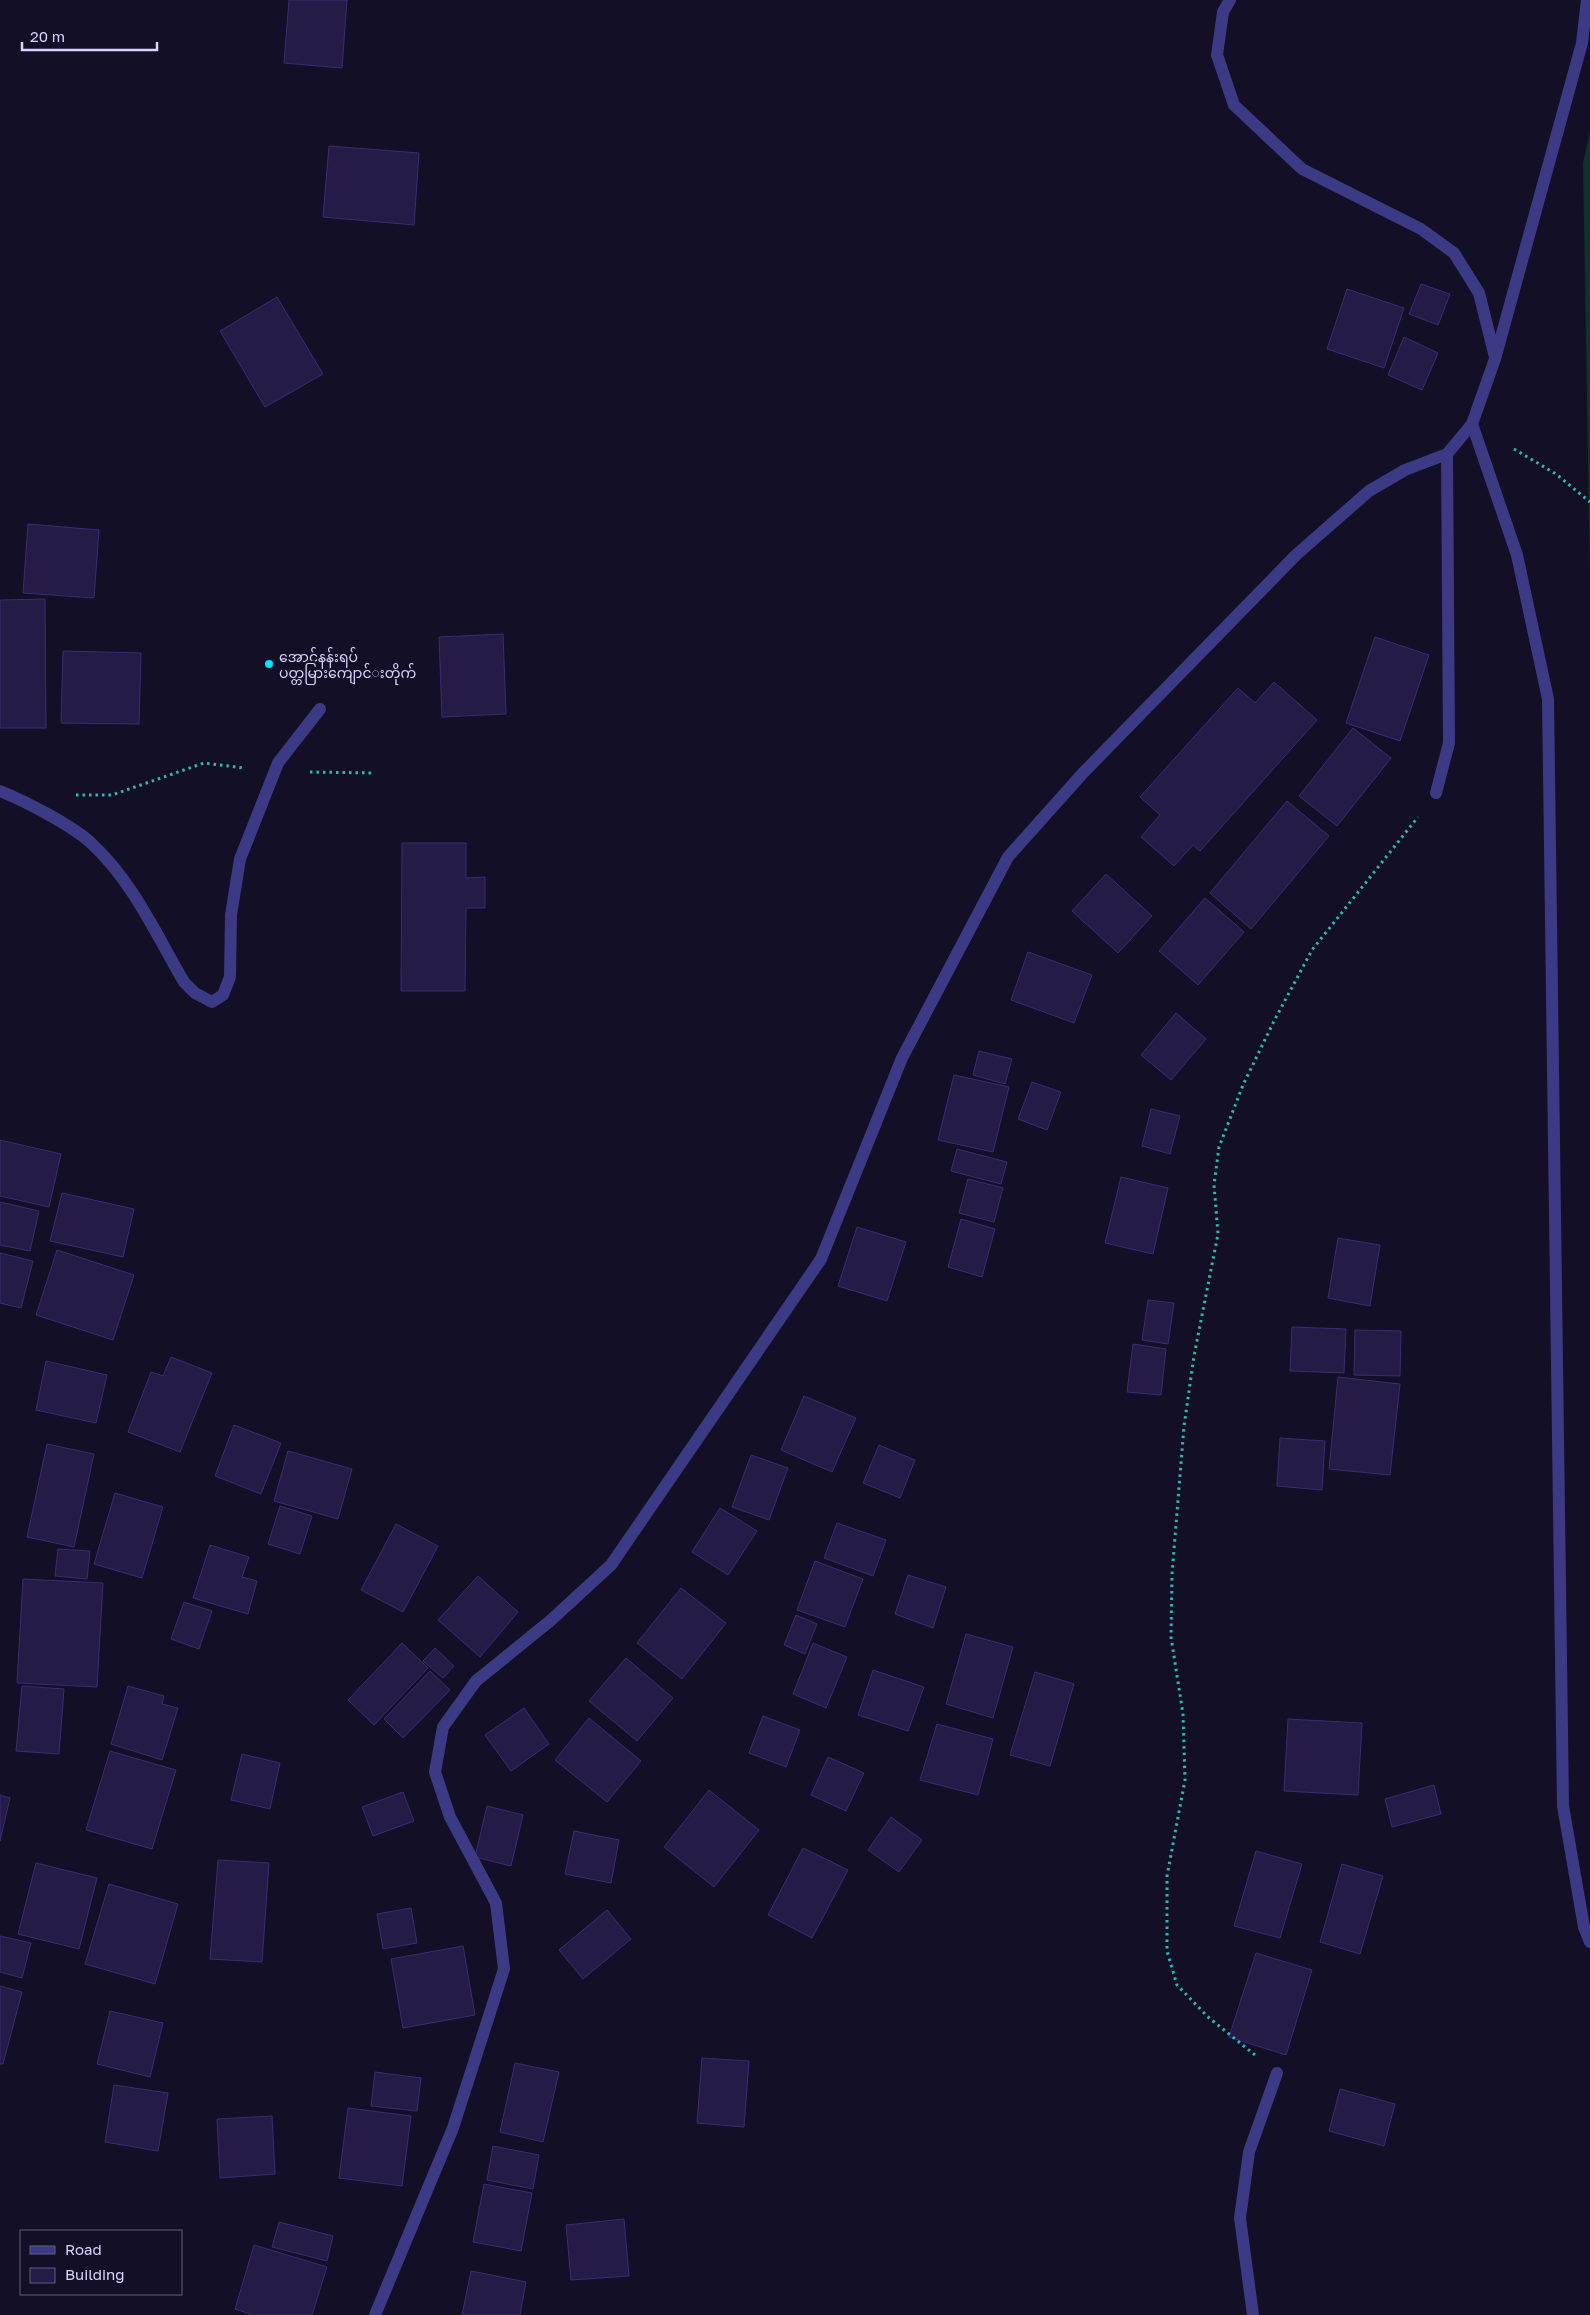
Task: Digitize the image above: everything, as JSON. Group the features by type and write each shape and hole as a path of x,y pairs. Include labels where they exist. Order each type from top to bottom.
{"street":[{"path":"1230,0 1222,12 1217,55 1234,105 1302,168 1421,229 1454,253 1479,292 1495,359"},
{"path":"375,2315 453,2128 504,1969 496,1904 450,1817 435,1772 443,1727 476,1681 550,1621 611,1565 821,1259 902,1058 1008,857 1083,773 1296,555 1369,492 1405,470 1447,454 1472,424 1495,359 1582,43 1587,0"},
{"path":"1472,424 1517,555 1548,699 1563,1806 1584,1927 1590,1942"},
{"path":"1436,793 1448,743 1447,454"},
{"path":"0,791 89,841 112,864 134,893 184,982 195,993 212,1002 223,996 230,977 231,915 240,859 278,763 320,709"},
{"path":"1253,2315 1240,2218 1249,2152 1277,2073"}],"path":[{"path":"1472,424 1556,474 1590,502"},
{"path":"74,795 112,795 204,764 274,772 373,773"},
{"path":"1277,2073 1208,2017 1177,1985 1167,1951 1167,1876 1185,1780 1183,1714 1171,1637 1172,1574 1184,1426 1194,1356 1218,1234 1214,1185 1219,1147 1243,1085 1274,1021 1312,950 1436,793"}],"green space":[{"path":"1590,132 1590,578 1583,163"}],"building":[{"path":"289,0 347,0 342,68 284,63"},
{"path":"329,146 419,153 414,225 323,217"},
{"path":"1421,284 1450,294 1438,325 1409,314"},
{"path":"1347,289 1404,308 1384,368 1327,349"},
{"path":"277,297 323,374 265,407 220,331"},
{"path":"1404,337 1438,353 1422,390 1388,375"},
{"path":"28,524 99,530 94,598 23,593"},
{"path":"45,599 46,728 0,728 0,600"},
{"path":"503,634 506,714 442,717 439,637"},
{"path":"1375,637 1429,655 1400,741 1346,723"},
{"path":"63,651 141,653 139,724 61,723"},
{"path":"1274,682 1317,720 1200,851 1193,845 1174,866 1141,837 1160,815 1140,797 1238,688 1255,703"},
{"path":"1353,728 1391,758 1337,826 1299,796"},
{"path":"1287,801 1329,836 1251,929 1210,893"},
{"path":"402,843 466,843 466,878 485,877 485,908 466,908 465,991 401,991"},
{"path":"1106,874 1152,916 1118,953 1072,911"},
{"path":"1205,898 1244,932 1198,985 1159,951"},
{"path":"1028,952 1092,975 1074,1023 1011,1000"},
{"path":"1176,1013 1206,1039 1171,1080 1141,1055"},
{"path":"979,1051 1012,1059 1005,1084 973,1075"},
{"path":"954,1075 1009,1087 993,1152 938,1140"},
{"path":"1032,1082 1061,1092 1047,1130 1018,1119"},
{"path":"1151,1109 1180,1116 1170,1154 1142,1146"},
{"path":"0,1140 61,1154 49,1207 0,1196"},
{"path":"957,1149 1007,1162 1001,1184 951,1171"},
{"path":"1121,1177 1168,1188 1153,1254 1105,1243"},
{"path":"968,1179 1003,1188 994,1222 959,1213"},
{"path":"62,1193 134,1209 123,1257 50,1241"},
{"path":"0,1202 39,1211 30,1251 0,1245"},
{"path":"961,1219 995,1229 982,1277 948,1267"},
{"path":"857,1227 906,1242 887,1301 838,1286"},
{"path":"1338,1238 1380,1245 1370,1306 1328,1298"},
{"path":"57,1250 134,1275 113,1340 36,1315"},
{"path":"0,1253 33,1261 21,1308 0,1303"},
{"path":"1148,1300 1174,1303 1168,1344 1142,1340"},
{"path":"1292,1327 1346,1329 1344,1373 1290,1371"},
{"path":"1355,1330 1401,1331 1400,1376 1354,1375"},
{"path":"1133,1344 1166,1349 1161,1395 1127,1392"},
{"path":"171,1357 212,1373 180,1452 128,1432 151,1372 163,1376"},
{"path":"46,1361 107,1375 96,1423 36,1410"},
{"path":"1338,1377 1400,1384 1390,1475 1329,1469"},
{"path":"804,1396 856,1418 832,1472 781,1450"},
{"path":"234,1425 281,1443 261,1494 215,1476"},
{"path":"1280,1438 1325,1441 1322,1490 1277,1486"},
{"path":"47,1444 94,1454 74,1547 27,1537"},
{"path":"879,1445 915,1460 900,1498 863,1483"},
{"path":"288,1451 352,1469 338,1519 274,1501"},
{"path":"751,1455 788,1468 769,1520 732,1507"},
{"path":"115,1493 163,1507 142,1578 94,1564"},
{"path":"280,1506 312,1516 300,1554 268,1544"},
{"path":"720,1508 757,1531 728,1575 692,1552"},
{"path":"837,1523 886,1540 873,1576 824,1558"},
{"path":"396,1524 438,1546 403,1612 361,1590"},
{"path":"210,1545 249,1557 242,1577 257,1581 248,1614 193,1598"},
{"path":"58,1549 90,1551 87,1579 55,1576"},
{"path":"815,1561 863,1579 845,1627 797,1610"},
{"path":"908,1575 946,1587 933,1628 895,1614"},
{"path":"478,1576 518,1612 480,1657 438,1620"},
{"path":"23,1579 103,1583 97,1687 17,1683"},
{"path":"681,1588 726,1623 682,1679 637,1643"},
{"path":"184,1602 212,1611 199,1649 171,1639"},
{"path":"796,1615 817,1624 805,1654 784,1645"},
{"path":"966,1634 1013,1647 993,1718 946,1704"},
{"path":"402,1643 428,1668 374,1725 348,1700"},
{"path":"813,1643 847,1657 826,1708 793,1694"},
{"path":"435,1648 454,1666 443,1678 423,1661"},
{"path":"626,1658 673,1698 637,1741 589,1701"},
{"path":"873,1670 924,1687 908,1731 858,1715"},
{"path":"430,1671 450,1690 403,1738 384,1719"},
{"path":"1035,1672 1074,1684 1050,1766 1010,1755"},
{"path":"22,1686 64,1689 59,1754 16,1751"},
{"path":"128,1686 164,1696 162,1704 178,1708 162,1760 111,1744"},
{"path":"524,1708 549,1744 511,1771 485,1735"},
{"path":"763,1716 800,1730 786,1767 749,1753"},
{"path":"589,1718 641,1761 607,1802 555,1760"},
{"path":"1288,1719 1362,1723 1358,1795 1284,1791"},
{"path":"937,1724 993,1739 978,1795 920,1780"},
{"path":"110,1751 176,1770 152,1849 86,1830"},
{"path":"242,1754 280,1763 270,1809 231,1800"},
{"path":"828,1757 864,1773 846,1811 811,1795"},
{"path":"1434,1785 1441,1814 1392,1827 1385,1799"},
{"path":"709,1790 759,1830 714,1887 664,1847"},
{"path":"403,1792 414,1821 373,1836 362,1807"},
{"path":"0,1795 10,1798 0,1841"},
{"path":"487,1806 523,1815 511,1866 475,1857"},
{"path":"891,1817 922,1840 899,1872 868,1850"},
{"path":"574,1831 619,1840 611,1883 565,1874"},
{"path":"803,1848 848,1870 812,1938 768,1915"},
{"path":"1256,1851 1302,1864 1280,1938 1234,1926"},
{"path":"218,1860 269,1863 262,1962 210,1959"},
{"path":"36,1863 97,1878 79,1949 18,1934"},
{"path":"1342,1864 1383,1876 1360,1954 1320,1942"},
{"path":"109,1884 178,1904 155,1984 85,1964"},
{"path":"411,1908 417,1943 383,1949 377,1914"},
{"path":"607,1910 631,1939 583,1979 559,1950"},
{"path":"0,1936 31,1943 22,1978 0,1972"},
{"path":"463,1946 475,2015 403,2028 391,1959"},
{"path":"1256,1953 1312,1970 1286,2055 1229,2037"},
{"path":"0,1986 22,1992 3,2064 0,2064"},
{"path":"110,2011 163,2023 150,2077 97,2064"},
{"path":"702,2058 749,2061 744,2127 697,2123"},
{"path":"515,2063 559,2072 543,2142 500,2132"},
{"path":"375,2072 421,2078 417,2111 371,2106"},
{"path":"114,2085 168,2093 158,2151 105,2142"},
{"path":"1340,2089 1395,2104 1384,2146 1329,2131"},
{"path":"348,2108 411,2116 402,2186 339,2178"},
{"path":"272,2116 275,2174 220,2178 217,2119"},
{"path":"493,2146 539,2155 533,2189 487,2180"},
{"path":"484,2184 532,2193 521,2251 473,2242"},
{"path":"624,2219 629,2276 571,2280 566,2225"},
{"path":"279,2222 333,2236 327,2261 272,2247"},
{"path":"254,2245 327,2267 312,2315 253,2315 235,2309"},
{"path":"471,2271 526,2282 520,2315 462,2315"}],"place":[{"name":"အောင်နန်းရပ် ပတ္တမြား‌ကျောင်‌းတိုက်","path":"269,664"}]}
